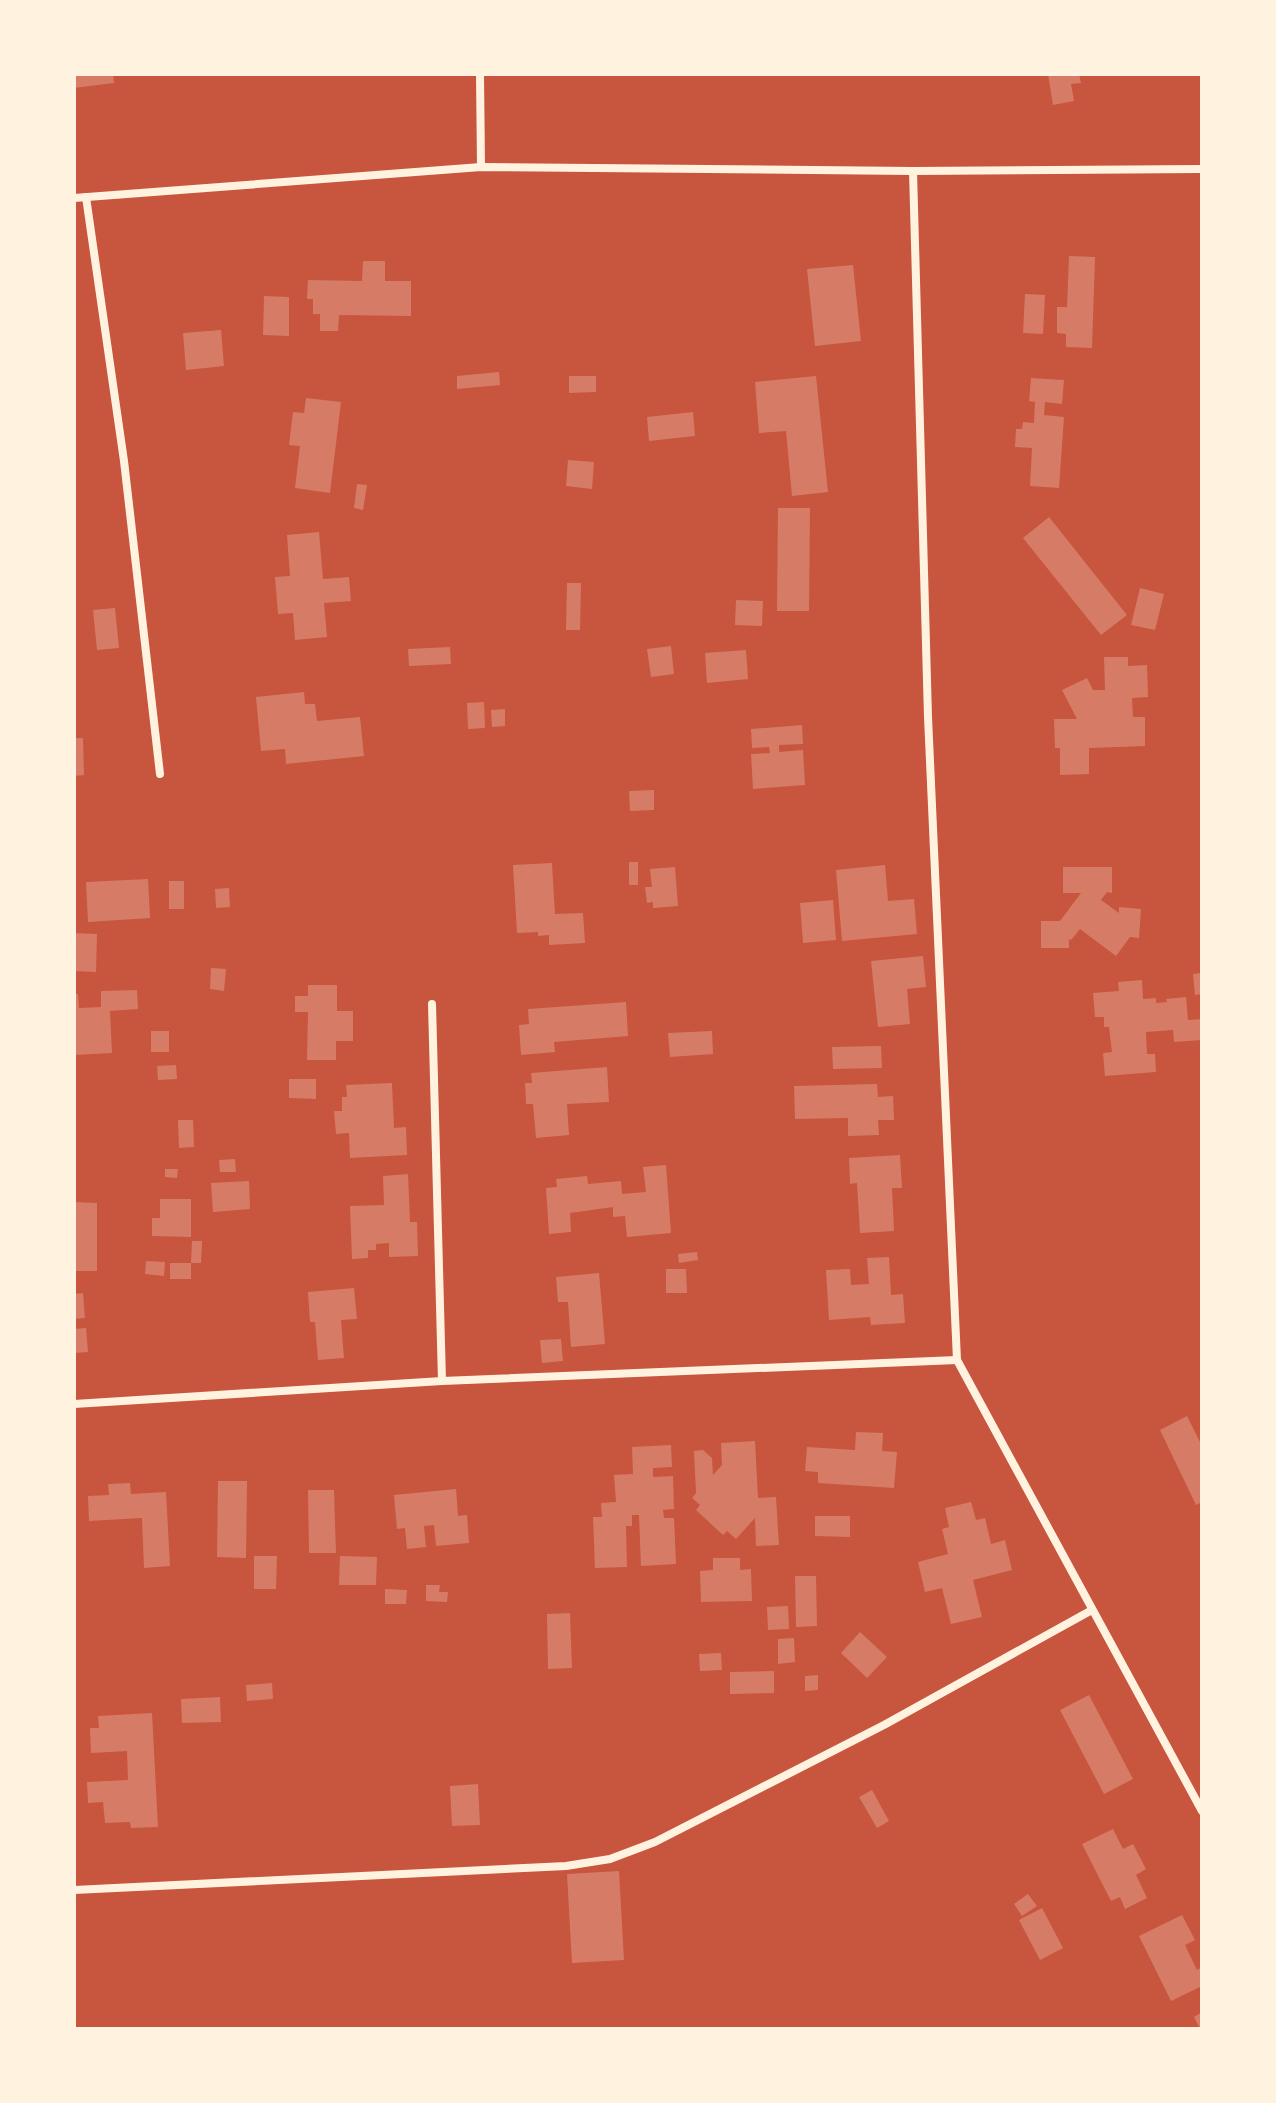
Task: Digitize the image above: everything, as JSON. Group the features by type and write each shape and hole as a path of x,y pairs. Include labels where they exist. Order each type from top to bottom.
{"street":[{"path":"480,74 481,167"},
{"path":"74,198 481,167 913,171 1202,169"},
{"path":"913,171 928,717 957,1360 1202,1811"},
{"path":"86,197 124,461 160,774"},
{"path":"432,1004 442,1381"},
{"path":"74,1404 442,1381 957,1360"},
{"path":"74,1890 566,1866 610,1859 655,1842 741,1800 1092,1610"}],"building":[{"path":"74,74 113,74 114,83 74,88"},
{"path":"1048,74 1079,74 1081,83 1071,84 1074,101 1053,105"},
{"path":"1069,256 1095,257 1092,348 1066,347 1066,334 1057,333 1057,307 1067,307"},
{"path":"363,261 385,261 385,281 411,281 411,316 339,315 338,331 320,331 320,314 313,314 313,299 307,299 308,280 362,281"},
{"path":"853,265 861,341 815,346 807,269"},
{"path":"1025,294 1045,295 1043,334 1023,333"},
{"path":"264,296 289,297 289,336 263,335"},
{"path":"221,330 224,366 186,370 183,333"},
{"path":"499,372 500,385 457,389 457,376"},
{"path":"569,376 596,376 596,392 569,393"},
{"path":"816,376 828,492 792,496 786,431 759,433 755,382"},
{"path":"1031,378 1064,380 1062,404 1045,402 1044,415 1064,417 1059,488 1030,486 1032,448 1015,447 1016,429 1022,429 1023,422 1034,423 1035,402 1029,401"},
{"path":"306,398 341,402 330,493 295,488 300,446 289,445 293,412 304,413"},
{"path":"693,412 695,436 649,441 647,417"},
{"path":"568,460 594,462 592,489 566,486"},
{"path":"357,484 367,485 363,510 354,508"},
{"path":"778,508 810,508 809,611 777,611"},
{"path":"1049,517 1127,615 1101,635 1023,538"},
{"path":"319,532 323,579 349,577 351,601 324,603 327,637 295,640 293,613 278,614 275,577 290,576 287,535"},
{"path":"567,583 581,583 580,630 566,630"},
{"path":"1140,588 1164,594 1155,630 1131,625"},
{"path":"736,600 763,601 762,626 735,625"},
{"path":"115,608 119,648 97,650 93,610"},
{"path":"671,646 674,674 651,677 647,649"},
{"path":"450,647 451,664 409,666 408,649"},
{"path":"746,650 748,679 707,683 705,653"},
{"path":"1104,657 1128,657 1128,666 1147,665 1148,697 1132,698 1133,717 1145,717 1145,746 1089,748 1089,774 1060,775 1060,748 1055,748 1054,719 1077,719 1062,690 1087,678 1093,690 1105,690"},
{"path":"304,692 305,704 315,704 317,721 360,717 364,756 286,764 285,749 261,751 256,697"},
{"path":"484,702 485,728 468,729 467,703"},
{"path":"505,709 505,726 492,727 491,710"},
{"path":"802,725 803,744 779,745 779,752 803,750 805,785 753,789 751,754 770,753 769,747 752,748 751,729"},
{"path":"74,738 83,738 84,775 74,776"},
{"path":"654,790 654,810 630,811 629,791"},
{"path":"629,862 638,862 638,885 629,885"},
{"path":"552,863 555,914 583,913 585,943 549,945 549,935 517,933 513,865"},
{"path":"885,865 888,901 914,899 917,934 842,941 836,870"},
{"path":"675,867 678,906 653,908 653,902 647,903 645,887 652,887 650,869"},
{"path":"1063,867 1112,867 1112,893 1107,892 1101,900 1119,913 1119,907 1141,909 1139,938 1130,937 1116,956 1080,929 1069,939 1069,948 1041,948 1041,921 1060,921 1081,893 1063,893"},
{"path":"148,879 150,918 88,922 86,882"},
{"path":"169,881 184,881 184,909 169,909"},
{"path":"229,888 230,907 216,908 215,889"},
{"path":"833,900 836,940 803,943 800,903"},
{"path":"74,933 97,934 96,972 74,971"},
{"path":"923,956 926,987 907,989 910,1024 878,1027 871,961"},
{"path":"211,968 226,969 224,991 210,989"},
{"path":"1202,973 1202,994 1195,995 1193,974"},
{"path":"1142,980 1143,999 1156,998 1156,1003 1186,997 1188,1020 1202,1019 1202,1040 1174,1042 1173,1030 1146,1032 1147,1054 1155,1054 1156,1072 1105,1076 1103,1053 1112,1052 1109,1027 1104,1027 1104,1017 1095,1017 1093,993 1119,991 1118,982"},
{"path":"308,985 337,985 337,1011 353,1011 353,1041 336,1041 336,1060 307,1060 308,1012 295,1012 295,996 308,996"},
{"path":"137,990 138,1009 110,1011 112,1053 74,1055 74,994 78,994 79,1008 101,1007 101,991"},
{"path":"626,1002 628,1036 554,1042 555,1052 521,1055 519,1025 529,1024 528,1009"},
{"path":"151,1031 169,1031 169,1052 151,1052"},
{"path":"712,1031 713,1054 670,1057 668,1033"},
{"path":"881,1046 882,1068 833,1069 832,1047"},
{"path":"176,1065 177,1079 158,1080 157,1066"},
{"path":"607,1067 609,1102 567,1104 569,1135 536,1138 533,1104 526,1104 525,1083 532,1083 531,1073"},
{"path":"289,1079 316,1079 316,1099 289,1098"},
{"path":"392,1083 394,1128 406,1127 407,1155 350,1158 349,1133 336,1134 334,1111 342,1111 342,1097 347,1097 346,1085"},
{"path":"877,1084 878,1097 893,1096 894,1120 878,1120 879,1135 848,1136 848,1118 795,1119 794,1086"},
{"path":"178,1120 193,1120 194,1147 179,1148"},
{"path":"900,1155 902,1188 892,1188 894,1231 860,1233 857,1183 850,1184 849,1158"},
{"path":"235,1159 236,1172 220,1172 219,1160"},
{"path":"666,1165 671,1233 627,1237 625,1216 613,1217 613,1207 570,1213 571,1232 549,1234 546,1188 557,1187 556,1179 587,1176 588,1184 621,1181 622,1194 646,1192 643,1167"},
{"path":"165,1169 178,1169 177,1178 165,1177"},
{"path":"408,1174 410,1222 417,1222 418,1256 389,1257 389,1243 376,1244 376,1250 368,1250 368,1258 352,1259 350,1206 384,1205 383,1176"},
{"path":"249,1181 250,1209 213,1212 211,1183"},
{"path":"160,1199 191,1199 191,1237 152,1236 152,1218 160,1218"},
{"path":"74,1202 97,1203 97,1271 74,1271"},
{"path":"192,1241 202,1241 201,1263 191,1263"},
{"path":"697,1252 698,1260 679,1263 678,1254"},
{"path":"889,1257 891,1295 903,1294 905,1323 871,1325 870,1317 829,1320 826,1270 850,1269 851,1285 869,1284 867,1258"},
{"path":"146,1261 165,1262 164,1276 145,1274"},
{"path":"170,1263 191,1263 191,1279 170,1279"},
{"path":"666,1269 686,1269 687,1293 666,1293"},
{"path":"599,1273 605,1344 571,1347 568,1302 558,1302 556,1277"},
{"path":"354,1288 357,1319 341,1320 344,1358 318,1360 315,1322 310,1322 308,1292"},
{"path":"83,1293 85,1318 74,1319 74,1294"},
{"path":"86,1328 88,1352 74,1353 74,1329"},
{"path":"561,1339 563,1361 542,1363 540,1340"},
{"path":"1187,1416 1202,1446 1202,1502 1196,1505 1160,1430"},
{"path":"856,1432 883,1433 882,1451 897,1452 894,1488 818,1483 818,1472 805,1471 807,1447 855,1450"},
{"path":"755,1441 758,1498 776,1497 779,1545 756,1546 755,1518 736,1539 727,1531 723,1535 696,1510 700,1505 692,1498 696,1493 694,1451 703,1450 712,1458 713,1475 722,1465 721,1443"},
{"path":"671,1445 672,1467 653,1468 653,1477 673,1476 674,1509 663,1510 664,1518 674,1518 676,1564 641,1566 639,1515 632,1515 632,1526 626,1526 627,1567 595,1568 593,1517 602,1517 601,1503 616,1502 614,1475 633,1474 632,1447"},
{"path":"218,1481 247,1481 246,1558 217,1557"},
{"path":"130,1483 131,1494 166,1492 170,1566 144,1568 142,1518 89,1521 88,1496 109,1495 108,1484"},
{"path":"456,1489 458,1516 467,1515 469,1543 436,1546 434,1525 424,1526 426,1547 407,1549 405,1528 397,1529 394,1495"},
{"path":"308,1490 334,1490 336,1553 309,1553"},
{"path":"971,1502 976,1520 985,1518 991,1544 1005,1540 1012,1570 973,1580 982,1617 951,1624 942,1588 925,1592 918,1562 948,1554 942,1529 949,1527 945,1508"},
{"path":"815,1516 850,1516 850,1537 815,1536"},
{"path":"254,1556 277,1556 276,1589 254,1589"},
{"path":"340,1556 377,1557 376,1585 339,1585"},
{"path":"713,1558 740,1558 740,1570 751,1569 752,1601 701,1602 700,1571 713,1570"},
{"path":"795,1576 816,1576 817,1626 796,1627"},
{"path":"426,1585 440,1585 439,1592 448,1592 447,1602 426,1601"},
{"path":"385,1589 407,1590 406,1604 385,1604"},
{"path":"788,1606 789,1629 768,1630 767,1607"},
{"path":"570,1613 572,1668 548,1669 547,1614"},
{"path":"860,1632 887,1657 867,1678 841,1653"},
{"path":"794,1638 795,1662 778,1664 778,1639"},
{"path":"721,1653 722,1670 700,1671 699,1654"},
{"path":"774,1671 774,1693 730,1694 730,1672"},
{"path":"818,1675 818,1690 805,1691 805,1676"},
{"path":"272,1683 273,1699 247,1701 246,1685"},
{"path":"1089,1695 1133,1779 1104,1794 1060,1710"},
{"path":"220,1697 221,1722 182,1723 181,1699"},
{"path":"152,1713 158,1827 131,1828 130,1822 105,1823 103,1802 88,1803 87,1782 128,1780 127,1751 91,1753 90,1728 99,1728 98,1716"},
{"path":"478,1784 480,1825 452,1826 450,1786"},
{"path":"872,1790 889,1821 877,1828 859,1797"},
{"path":"1113,1829 1123,1849 1133,1844 1146,1869 1136,1875 1147,1898 1125,1909 1120,1897 1111,1901 1082,1844"},
{"path":"619,1871 624,1960 572,1963 567,1874"},
{"path":"1028,1894 1037,1906 1022,1916 1014,1904"},
{"path":"1042,1908 1063,1948 1040,1960 1019,1920"},
{"path":"1182,1915 1195,1940 1185,1945 1197,1970 1202,1967 1202,1986 1171,2001 1139,1936"},
{"path":"1202,2012 1202,2029 1200,2029 1194,2017"}]}
